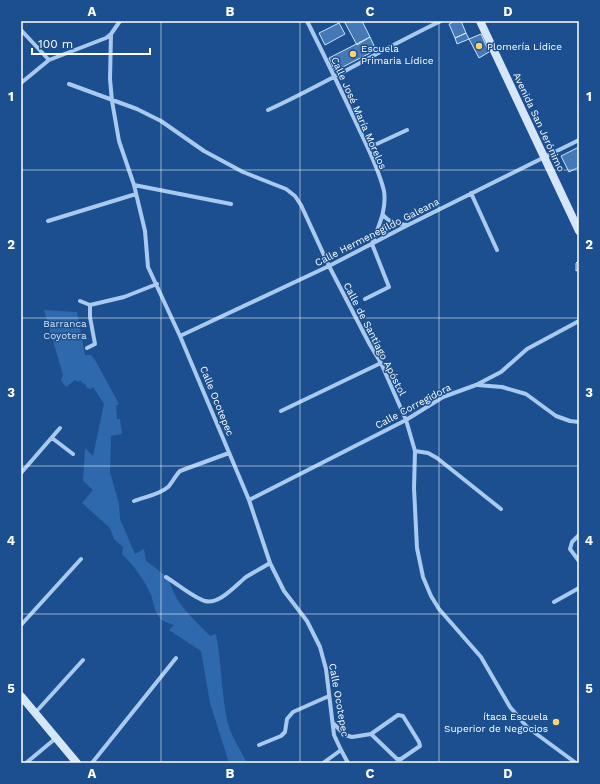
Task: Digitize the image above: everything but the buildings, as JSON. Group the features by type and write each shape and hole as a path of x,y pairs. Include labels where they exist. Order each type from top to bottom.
{"main road":[{"name":"Avenida San Jerónimo","path":"480,21 579,231"},
{"path":"21,697 77,763"}],"street":[{"path":"21,83 49,60 99,41 111,34 120,21"},
{"name":"Calle José María Morelos","path":"308,21 336,77 368,148 384,191 383,215 372,244"},
{"path":"268,110 336,77 400,41 441,21"},
{"path":"21,30 49,60"},
{"name":"Calle Ocotepec","path":"111,34 110,79 112,101 119,141 136,194 144,231 148,267 180,336 249,500 270,563 284,591 307,621 320,647 326,669 334,735 348,763"},
{"name":"Calle de Santiago Apóstol","path":"69,84 137,110 161,121 204,151 243,172 286,189 301,205 330,266 370,345 381,363 406,420 415,451 414,488 417,548 423,577 431,596 439,609 481,656 510,708 527,727 576,763"},
{"path":"368,148 407,130"},
{"name":"Calle Hermenegildo Galeana","path":"180,336 330,266 544,156 579,140"},
{"path":"134,185 231,204"},
{"path":"471,193 497,250"},
{"path":"48,221 136,194"},
{"path":"383,215 388,221 408,225"},
{"path":"365,299 389,287 372,244"},
{"path":"80,302 90,305 124,296 157,284"},
{"path":"87,348 95,344 90,317 90,305"},
{"name":"Calle Corregidora","path":"249,500 406,420 443,397 476,385 501,372 527,349 579,321"},
{"path":"282,411 381,363"},
{"path":"476,385 502,387 526,394 556,416 570,422 579,422"},
{"path":"21,472 60,428"},
{"path":"52,438 73,454"},
{"path":"415,451 428,453 437,458 501,509"},
{"path":"134,501 162,491 169,486 174,477 180,471 229,453"},
{"path":"579,535 572,542 570,549 579,562"},
{"path":"21,625 81,559"},
{"path":"166,577 206,602 223,596 246,578 270,563"},
{"path":"554,602 579,588"},
{"path":"92,763 176,658"},
{"path":"35,713 84,660"},
{"path":"259,745 281,736 285,732 288,719 293,712 329,696"},
{"path":"333,722 345,735 352,737 371,734 400,715 403,716 420,746 401,759 397,759 371,734"},
{"path":"26,763 56,738"},
{"path":"323,763 341,750"}],"green space":[{"name":"Barranca Coyotera","path":"44,310 77,312 85,355 91,355 95,360 119,404 116,406 117,419 120,419 122,434 111,436 110,472 119,504 120,519 135,554 144,549 146,561 169,578 175,595 185,610 210,636 216,634 228,724 247,763 229,763 210,703 201,651 169,630 174,625 166,622 158,615 151,595 142,578 122,554 123,547 114,539 110,528 82,503 93,490 83,481 85,448 93,456 104,404 93,387 91,389 87,388 80,380 79,382 75,380 66,387 61,380 63,375"}],"place":[{"name":"Plomería Lídice","path":"479,46"},
{"name":"Escuela Primaria Lídice","path":"353,54"},
{"name":"ítaca Escuela Superior de Negocios","path":"556,722"}]}
